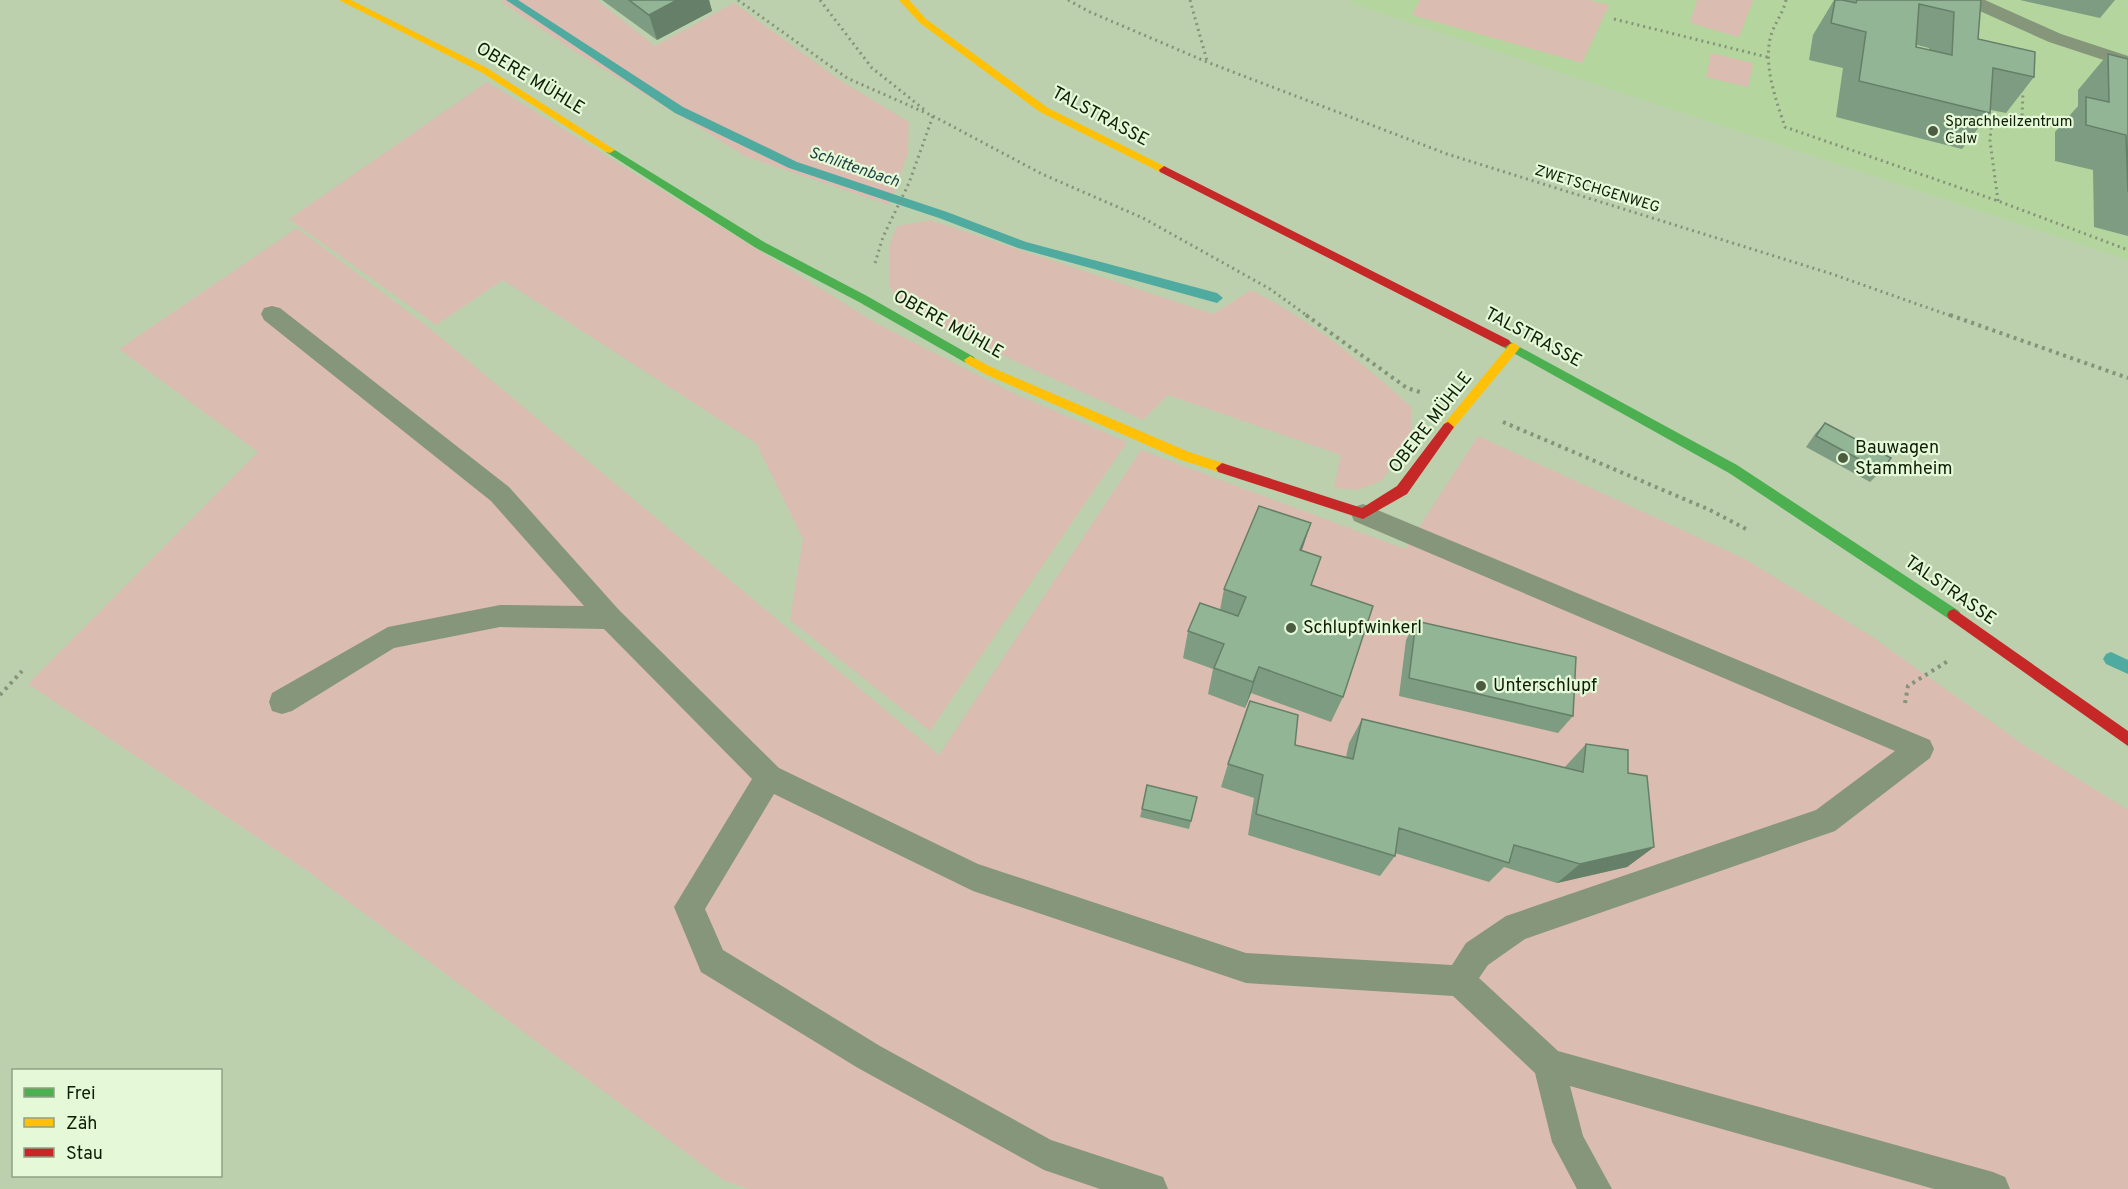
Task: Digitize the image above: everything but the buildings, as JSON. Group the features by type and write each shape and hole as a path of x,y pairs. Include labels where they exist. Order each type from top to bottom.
{"street":[{"name":"OBERE MÜHLE","path":"344,0 484,70 760,245 863,299 989,371 1185,456 1363,514 1402,490 1464,406 1514,347"},
{"name":"TALSTRASSE","path":"904,0 923,21 1044,110 1514,347 1733,469 1919,590 2128,739"}],"lane":[{"path":"1970,0 2055,38 2128,62"},
{"path":"272,314 500,494 610,618 769,777 973,877 1246,968 1459,981 1549,1064 1993,1189"},
{"path":"1363,514 1920,749 1825,821 1518,927 1477,954 1459,981"},
{"path":"282,702 388,638 500,616 610,618"},
{"path":"769,777 689,907 712,961 869,1057 1044,1154 1151,1189"},
{"path":"1549,1064 1568,1142 1595,1189"}],"path":[{"path":"738,0 847,78 933,116 1042,174 1143,218 1270,289 1407,388 1464,406 1710,510 1748,530"},
{"path":"820,0 872,68 933,116"},
{"name":"ZWETSCHGENWEG","path":"1068,0 1090,12 1207,62 1448,154 1832,274 2128,378"},
{"path":"1190,0 1207,62"},
{"path":"1786,0 1785,9 1770,38 1773,92 1785,127 1998,201 2128,250"},
{"path":"1614,19 1771,58"},
{"path":"1998,201 1990,141 1991,128 2022,117 2023,92 2016,86"},
{"path":"884,237 909,183 933,116"},
{"path":"1899,740 1908,686 1954,657"},
{"path":"0,695 22,671"}],"shaded area":[{"path":"504,0 597,0 655,46 734,3 841,81 909,122 908,153 889,205 747,157 574,51 501,2"},
{"name":"Sprachheilzentrum Calw","path":"1353,0 2128,0 2128,260 1350,3"},
{"path":"1420,0 1589,0 1609,5 1582,63 1412,15"},
{"path":"1697,0 1753,0 1739,37 1690,23"},
{"path":"1711,53 1753,63 1748,87 1706,77"},
{"path":"487,82 876,323 1013,393 1127,442 930,731 790,620 803,539 756,443 503,280 436,325 289,219"},
{"path":"930,220 1213,314 1251,290 1315,328 1374,374 1411,407 1411,441 1381,481 1357,490 1334,488 1341,455 1168,395 1143,420 902,309 889,285 890,244 897,226"},
{"path":"297,228 428,327 939,755 1141,450 1405,549 1478,436 1745,559 1871,636 2027,747 2128,810 2128,1189 748,1189 723,1180 306,870 28,684 258,452 119,349"}],"waterway":[{"name":"Schlittenbach","path":"511,0 679,110 793,165 943,215 1022,245 1217,298"},
{"name":"Schlittenbach","path":"2111,659 2128,667"}],"traffic: fast":[{"path":"610,150 760,245 863,299 970,360"},
{"path":"1505,343 1733,469 1954,615"}],"traffic: slow":[{"path":"344,0 484,70 610,150"},
{"path":"904,0 923,21 1044,110 1164,170"},
{"path":"1448,427 1514,347"},
{"path":"970,360 989,371 1185,456 1222,468"}],"traffic: jam":[{"path":"1164,170 1505,343"},
{"path":"1222,468 1363,514 1402,490 1448,427"},
{"path":"1954,615 2128,739"}],"place":[{"name":"Sprachheilzentrum Calw","path":"1933,131"},
{"name":"Bauwagen Stammheim","path":"1843,458"},
{"name":"Schlupfwinkerl","path":"1291,628"},
{"name":"Unterschlupf","path":"1481,686"}]}
